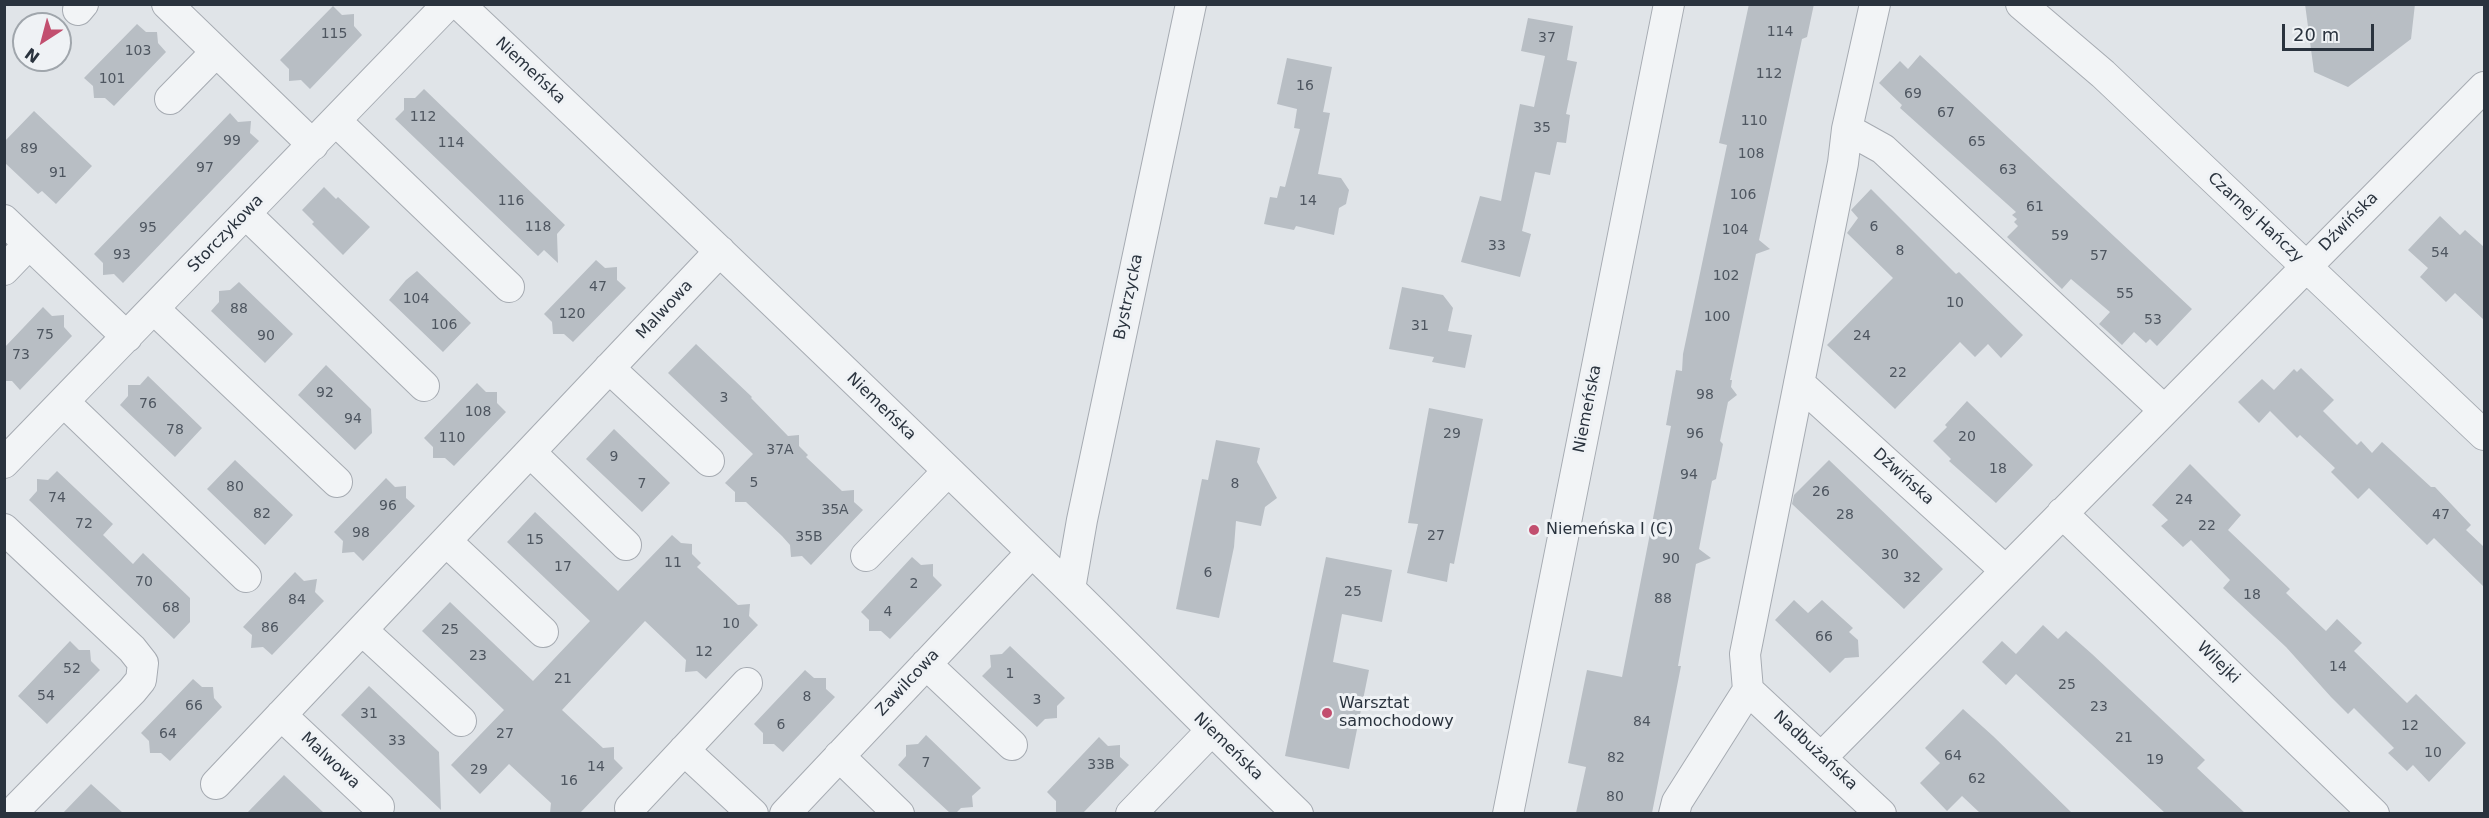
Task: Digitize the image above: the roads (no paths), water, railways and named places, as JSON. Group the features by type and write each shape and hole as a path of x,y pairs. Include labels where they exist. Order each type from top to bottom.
{"street":[{"path":"167,4 313,145"},
{"name":"Storczykowa","path":"4,463 448,4"},
{"name":"Niemeńska","path":"459,4 720,251 1070,589 1211,731 1298,813"},
{"name":"Bystrzycka","path":"1070,589 1084,508 1191,4"},
{"name":"Niemeńska","path":"1508,813 1669,4"},
{"path":"1674,813 1677,802 1748,690 1745,654 1843,163 1847,129 1875,4"},
{"name":"Czarnej Hańczy","path":"2021,4 2103,74 2484,435"},
{"path":"170,99 216,52"},
{"name":"Dźwińska","path":"1822,757 2484,87"},
{"path":"336,121 509,287"},
{"path":"1847,129 1883,149 2164,410"},
{"path":"246,214 424,386"},
{"path":"4,220 127,337"},
{"path":"4,270 29,244"},
{"name":"Malwowa","path":"216,784 720,251"},
{"path":"154,309 337,482"},
{"path":"609,368 709,461"},
{"name":"Dźwińska","path":"1799,383 2006,571"},
{"path":"64,402 246,577"},
{"path":"530,452 626,545"},
{"path":"866,556 948,471"},
{"name":"Wilejki","path":"2062,513 2374,813"},
{"path":"4,529 132,649 143,663 141,680 132,691 18,807"},
{"path":"446,541 543,633"},
{"name":"Zawilcowa","path":"784,813 1032,552"},
{"path":"362,630 461,722"},
{"path":"926,664 1012,745"},
{"path":"630,808 747,683"},
{"name":"Nadbużańska","path":"1748,690 1881,813"},
{"name":"Malwowa","path":"281,714 379,807"},
{"path":"1131,813 1211,731"},
{"path":"684,750 753,813"},
{"path":"839,756 899,813"}],"place":[{"name":"Niemeńska I (C)","path":"1534,530"},
{"name":"Warsztat samochodowy","path":"1327,713"}]}
